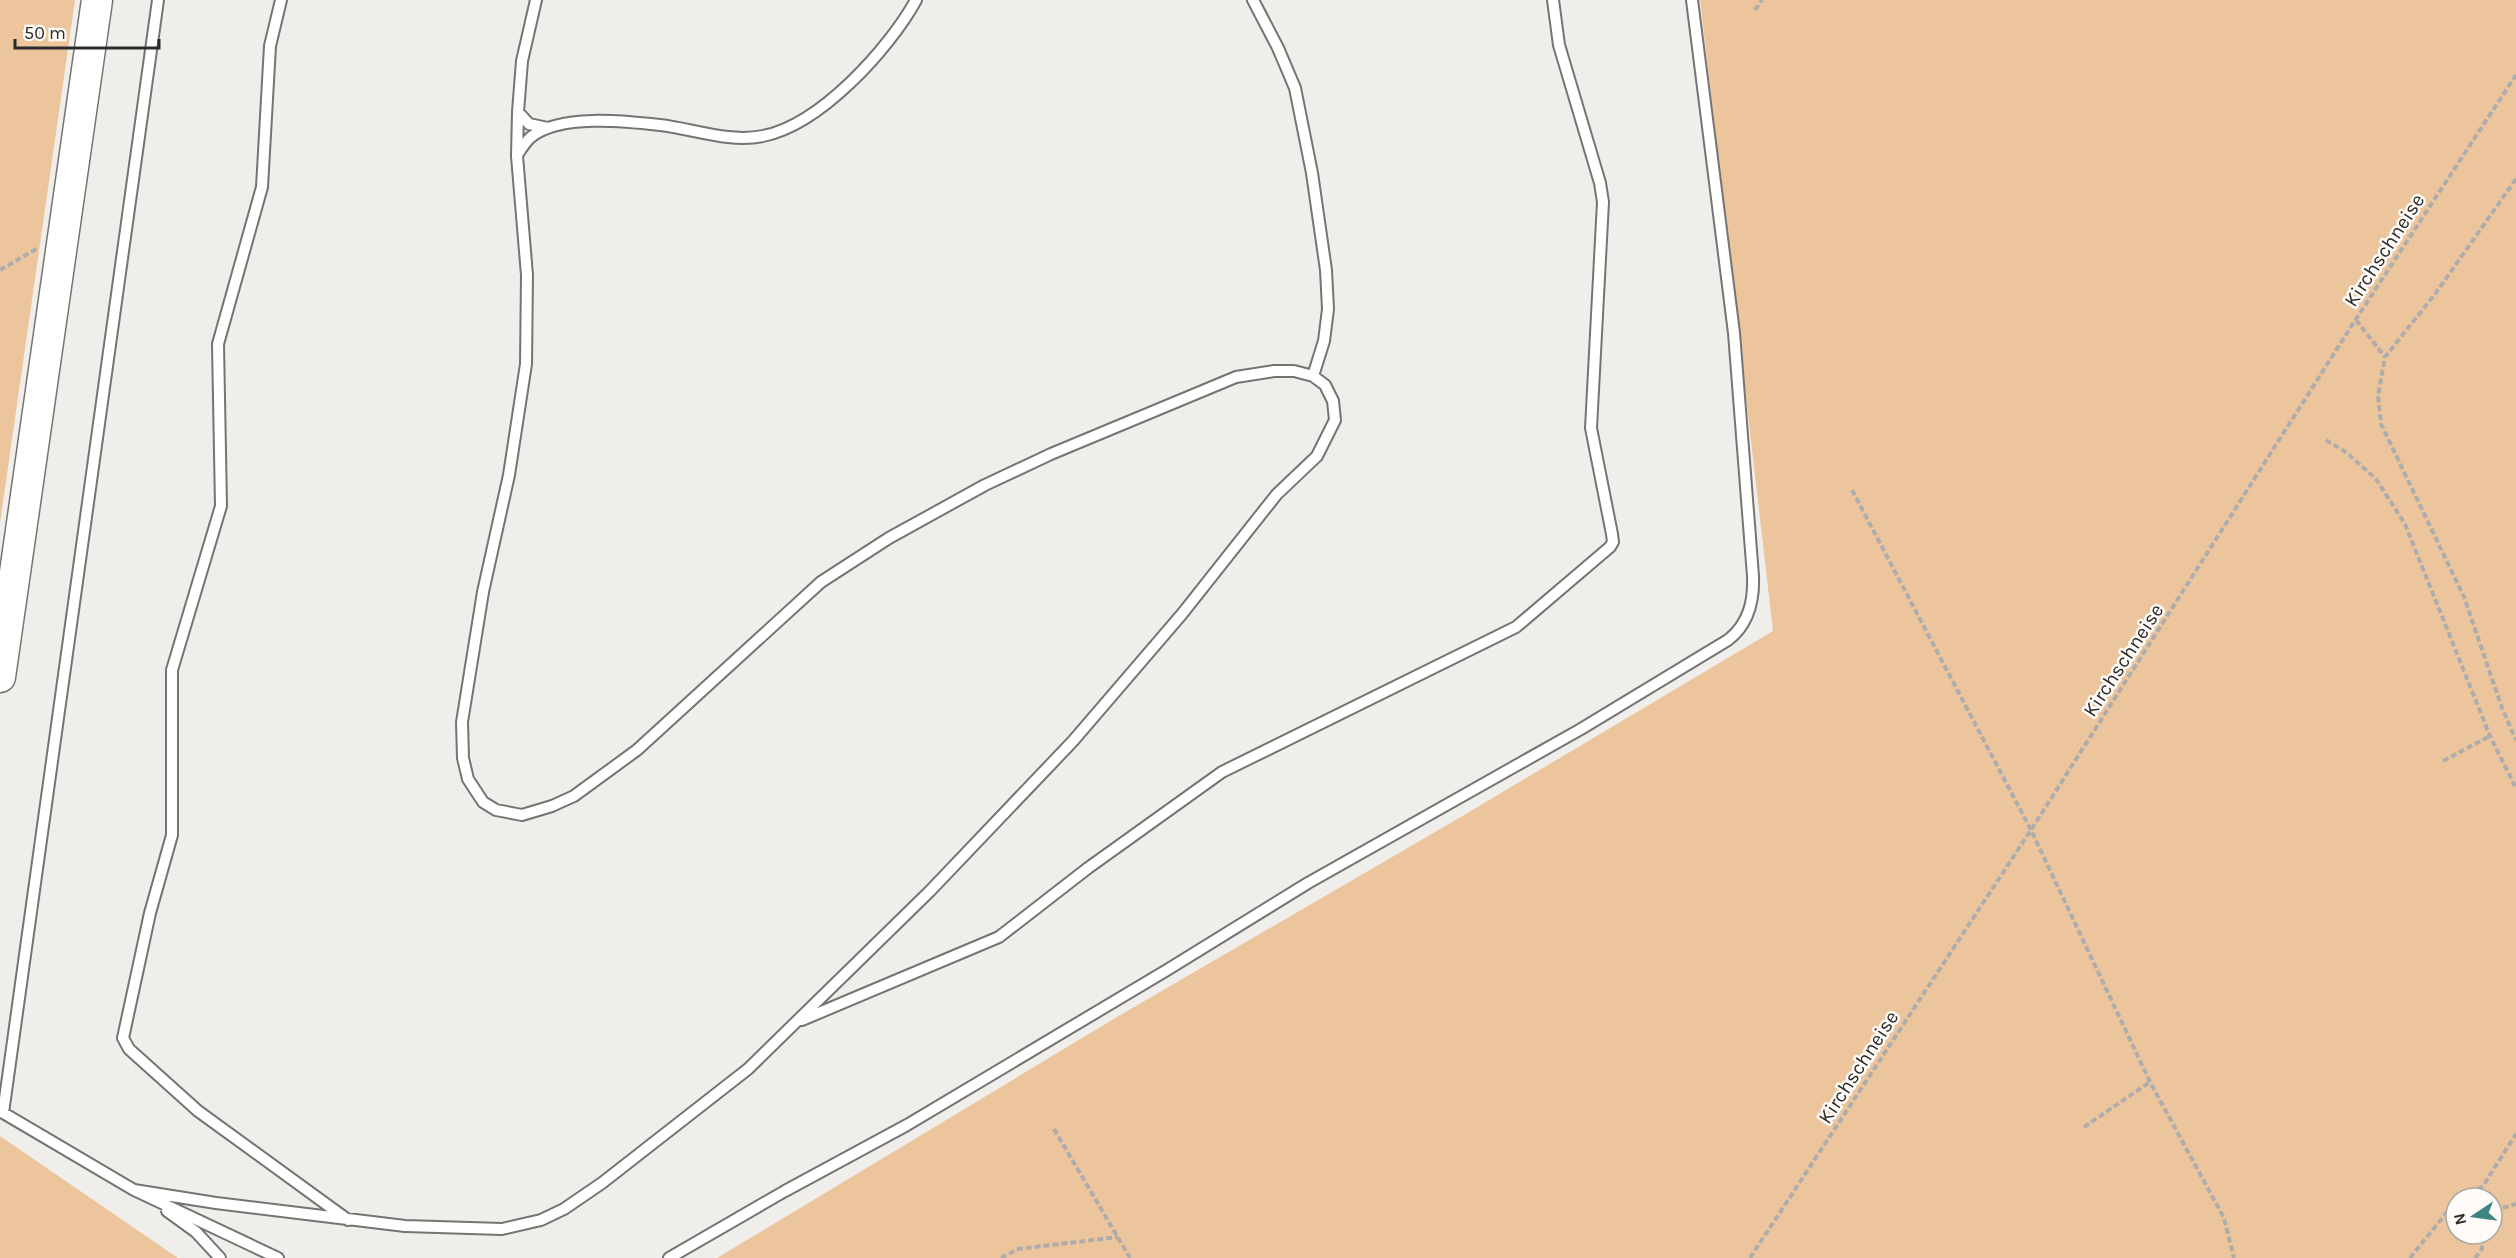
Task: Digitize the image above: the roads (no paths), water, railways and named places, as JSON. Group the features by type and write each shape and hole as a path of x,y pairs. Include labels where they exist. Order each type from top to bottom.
{"main road":[{"path":"0,677 97,0"}],"lane":[{"path":"158,0 1,1112 134,1190 196,1232 220,1258"},
{"path":"281,0 270,46 262,187 218,344 221,506 172,670 172,836 150,913 123,1038 129,1049 198,1111 348,1221"},
{"path":"134,1190 405,1227 502,1229 542,1220 564,1209 602,1183 754,1064 930,891 1073,741 1182,614 1277,494 1317,456 1335,420 1333,401 1325,385 1313,376 1294,371 1274,371 1236,377 1051,454 950,503 847,565 805,594 637,750 596,781 552,806 522,815 507,814 483,802 468,779 463,758 462,722 483,592 513,454 526,364 527,275 517,156 518,112 522,61 536,0"},
{"path":"518,112 529,124 548,128 589,122 660,125 726,137 762,136 778,132 794,127 813,114 862,71 890,40 916,0"},
{"path":"1254,0 1295,88 1312,173 1326,270 1328,309 1324,341 1313,376"},
{"path":"796,1022 999,937 1088,867 1222,772 1516,627 1610,547 1613,542 1612,534 1593,442 1591,412 1603,202 1600,183 1559,45 1552,0"},
{"path":"669,1258 785,1191 907,1125 1308,883 1581,729 1728,640 1744,624 1753,601 1754,576 1736,356 1692,0"},
{"path":"517,156 530,138 548,128"},
{"path":"134,1190 278,1258"}]}
